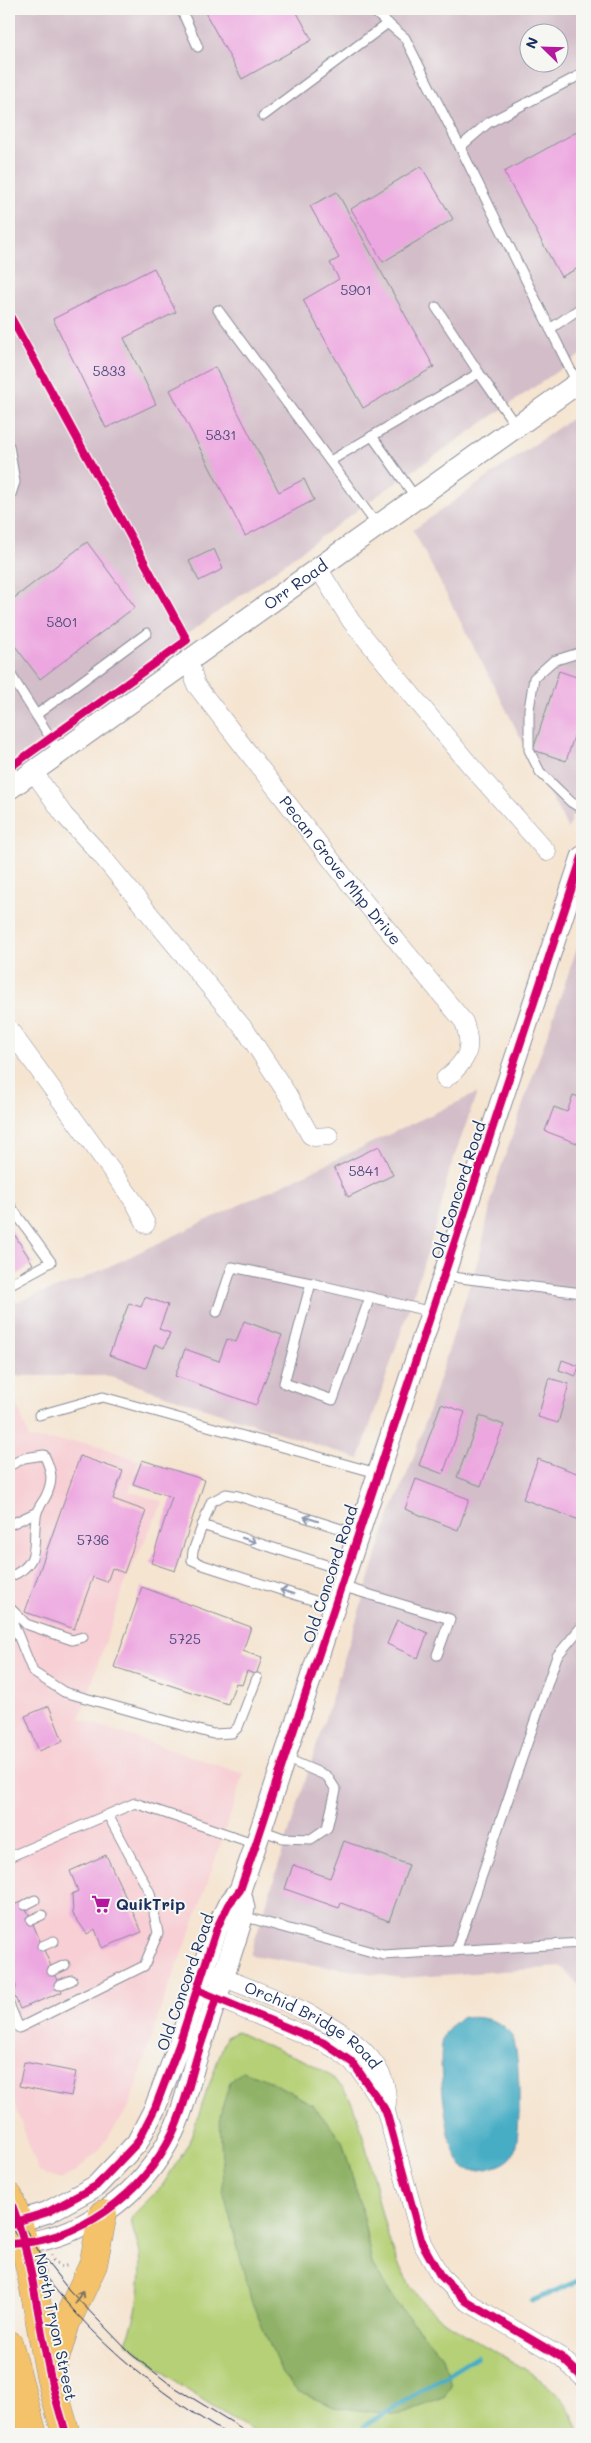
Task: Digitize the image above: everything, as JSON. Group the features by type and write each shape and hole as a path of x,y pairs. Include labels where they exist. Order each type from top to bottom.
{"main road":[{"name":"North Tryon Street","path":"9,2196 22,2237 40,2312 50,2376 66,2434"},
{"path":"50,2376 66,2323 93,2265 103,2214"},
{"path":"9,2345 33,2434"}],"street":[{"name":"Orr Road","path":"18,777 60,753 189,659 580,382"},
{"path":"318,568 351,622 470,764 547,852"},
{"name":"Pecan Grove Mhp Drive","path":"189,659 196,685 353,888 464,1022 468,1046 466,1057 462,1065 445,1079"},
{"path":"18,777 64,815 102,855 246,1031 288,1095 310,1135 314,1137 329,1136"},
{"name":"Old Concord Road","path":"22,2237 48,2212 96,2186 137,2143 155,2108 222,1916 240,1890 581,863"},
{"path":"9,1029 135,1203 146,1224"},
{"name":"Old Concord Road","path":"22,2237 54,2236 103,2214 142,2179 159,2157 173,2132 184,2105 196,2059 242,1916 244,1900 240,1890"},
{"name":"Orchid Bridge Road","path":"203,1970 220,1988 336,2049 360,2070 386,2111 422,2243 440,2276 462,2298 561,2357 582,2377"},
{"name":"Orchid Bridge Road","path":"197,1990 220,1988"}],"lane":[{"path":"181,9 198,47"},
{"path":"370,9 405,38 550,329 580,382"},
{"path":"263,116 388,23"},
{"path":"460,147 488,123 582,74"},
{"path":"436,307 516,426"},
{"path":"550,329 582,307"},
{"path":"218,310 377,525"},
{"path":"330,461 479,373"},
{"path":"372,436 416,498"},
{"path":"9,446 15,482 9,500"},
{"path":"36,715 147,633"},
{"path":"582,652 553,661 534,678 529,709 529,750 540,772 571,802 582,809"},
{"path":"9,672 60,753"},
{"path":"9,1204 51,1262 9,1285"},
{"path":"217,1312 232,1267 311,1283 432,1312"},
{"path":"444,1276 582,1293"},
{"path":"311,1283 284,1383 334,1400 370,1297"},
{"path":"39,1415 103,1397 377,1473"},
{"path":"9,1466 24,1458 44,1455 52,1472 47,1493 37,1512 36,1548 32,1560 20,1573 9,1577"},
{"path":"334,1607 202,1566 192,1560 193,1551 211,1502 226,1494 238,1496 358,1534"},
{"path":"9,1525 37,1512"},
{"path":"202,1525 450,1619 437,1655"},
{"path":"9,1607 26,1624 72,1640 83,1637"},
{"path":"9,1613 33,1672 64,1692 212,1734 232,1733 238,1727 257,1678"},
{"path":"456,1951 558,1656 582,1626"},
{"path":"9,1857 135,1803 258,1837 311,1839 326,1828 336,1790 327,1776 284,1758"},
{"path":"12,2005 19,2028 144,1966 158,1933 150,1893 108,1815"},
{"path":"25,1905 35,1900"},
{"path":"31,1920 42,1915"},
{"path":"242,1916 383,1955 582,1943"},
{"path":"42,1946 54,1941"},
{"path":"52,1971 65,1965"},
{"path":"59,1986 72,1980"}],"path":[{"path":"22,2237 57,2264 68,2266 73,2261"}],"shaded area":[{"path":"9,9 582,9 582,354 384,491 9,764"},
{"path":"582,411 582,785 568,829 413,530"},
{"path":"582,934 582,1989 562,1967 401,1978 250,1955 388,1520 412,1462 481,1250 494,1188"},
{"path":"477,1093 448,1175 438,1220 359,1459 108,1376 9,1376 9,1304 78,1281"},
{"path":"9,1378 29,1439 88,1443 139,1460 129,1491 163,1502 125,1582 80,1719 244,1774 190,1934 163,2001 130,2105 101,2148 76,2171 61,2180 39,2172 9,2089"}],"green space":[{"path":"237,2032 314,2065 338,2083 349,2097 356,2113 390,2243 397,2261 416,2294 434,2313 457,2329 533,2374 554,2391 570,2411 579,2434 257,2434 184,2388 126,2342 136,2310 141,2276 140,2254 133,2230 132,2216 162,2186 188,2145 226,2037","holes":["342,2141 361,2207 372,2264 396,2303 443,2357 297,2391"]},
{"path":"243,2071 270,2081 312,2104 342,2141 361,2207 372,2264 396,2303 443,2357 451,2385 444,2398 398,2415 334,2407 297,2391 282,2374 251,2300 223,2190 220,2115 230,2082"}],"water":[{"path":"462,2016 488,2019 505,2027 514,2041 516,2051 519,2116 516,2146 513,2155 507,2161 488,2169 470,2170 462,2166 456,2157 447,2125 442,2085 441,2050 444,2035 453,2023"}],"building":[{"path":"203,9 295,9 312,40 242,79"},
{"path":"582,129 582,266 561,277 504,172"},
{"path":"421,166 453,219 383,262 351,209"},
{"path":"337,192 434,367 363,408 303,300 339,279 330,263 339,258 310,206"},
{"path":"154,268 176,312 124,338 156,404 106,428 53,319"},
{"path":"215,367 279,492 304,479 314,500 245,536 170,390"},
{"path":"87,542 135,607 40,679 9,638 9,602"},
{"path":"214,549 223,569 199,581 189,561"},
{"path":"559,671 582,679 582,712 566,761 533,750"},
{"path":"573,1095 582,1098 582,1145 545,1131 554,1107 567,1112"},
{"path":"379,1146 393,1175 348,1197 334,1168"},
{"path":"9,1226 33,1264 12,1278 9,1272"},
{"path":"145,1297 168,1305 159,1329 170,1333 164,1348 155,1344 146,1368 109,1355 129,1303 141,1307"},
{"path":"244,1321 282,1335 256,1405 175,1376 185,1349 219,1361 227,1339 236,1342"},
{"path":"562,1360 579,1366 576,1376 559,1370"},
{"path":"549,1378 569,1384 558,1423 538,1417"},
{"path":"441,1404 465,1412 443,1474 419,1465"},
{"path":"480,1416 504,1425 481,1486 457,1477"},
{"path":"80,1456 123,1471 113,1499 146,1511 124,1573 112,1568 107,1582 93,1577 74,1629 25,1612"},
{"path":"538,1459 582,1475 582,1521 523,1499"},
{"path":"142,1460 205,1480 175,1571 151,1563 172,1497 133,1484"},
{"path":"416,1479 469,1499 458,1530 405,1509"},
{"path":"142,1587 251,1627 243,1651 262,1658 256,1675 247,1671 242,1685 236,1683 228,1704 114,1667"},
{"path":"397,1620 428,1633 418,1658 387,1644"},
{"path":"49,1706 63,1741 39,1751 25,1716"},
{"path":"344,1841 409,1865 389,1921 341,1903 339,1908 285,1889 293,1865 330,1878"},
{"name":"QuikTrip","path":"106,1855 142,1932 102,1948 95,1929 87,1934 73,1914 72,1894 78,1891 70,1871"},
{"path":"23,1901 62,1992 20,2009 9,1983 9,1907"},
{"path":"24,2062 76,2072 71,2096 19,2086"}],"waterway":[{"path":"532,2301 582,2279"},
{"path":"364,2426 477,2356"}],"tram line":[{"path":"9,2202 41,2255 69,2290 131,2354 171,2385 251,2434"},
{"path":"9,2224 53,2287 105,2343 164,2392 227,2434"}],"cycle path":[{"path":"9,314 187,640 9,768"},
{"path":"9,2227 19,2221 48,2212 96,2186 137,2143 155,2108 179,2045 217,1928 228,1905 240,1890 256,1844 582,857"},
{"path":"197,1990 324,2043 353,2063 386,2111 422,2243 440,2275 466,2301 561,2357 582,2377"},
{"path":"9,2244 35,2241 60,2235 84,2224 106,2211 145,2176 160,2155 177,2123 216,1998"},
{"path":"9,2197 29,2263 45,2352 66,2434"}],"place":[{"name":"QuikTrip","path":"101,1904"}]}
